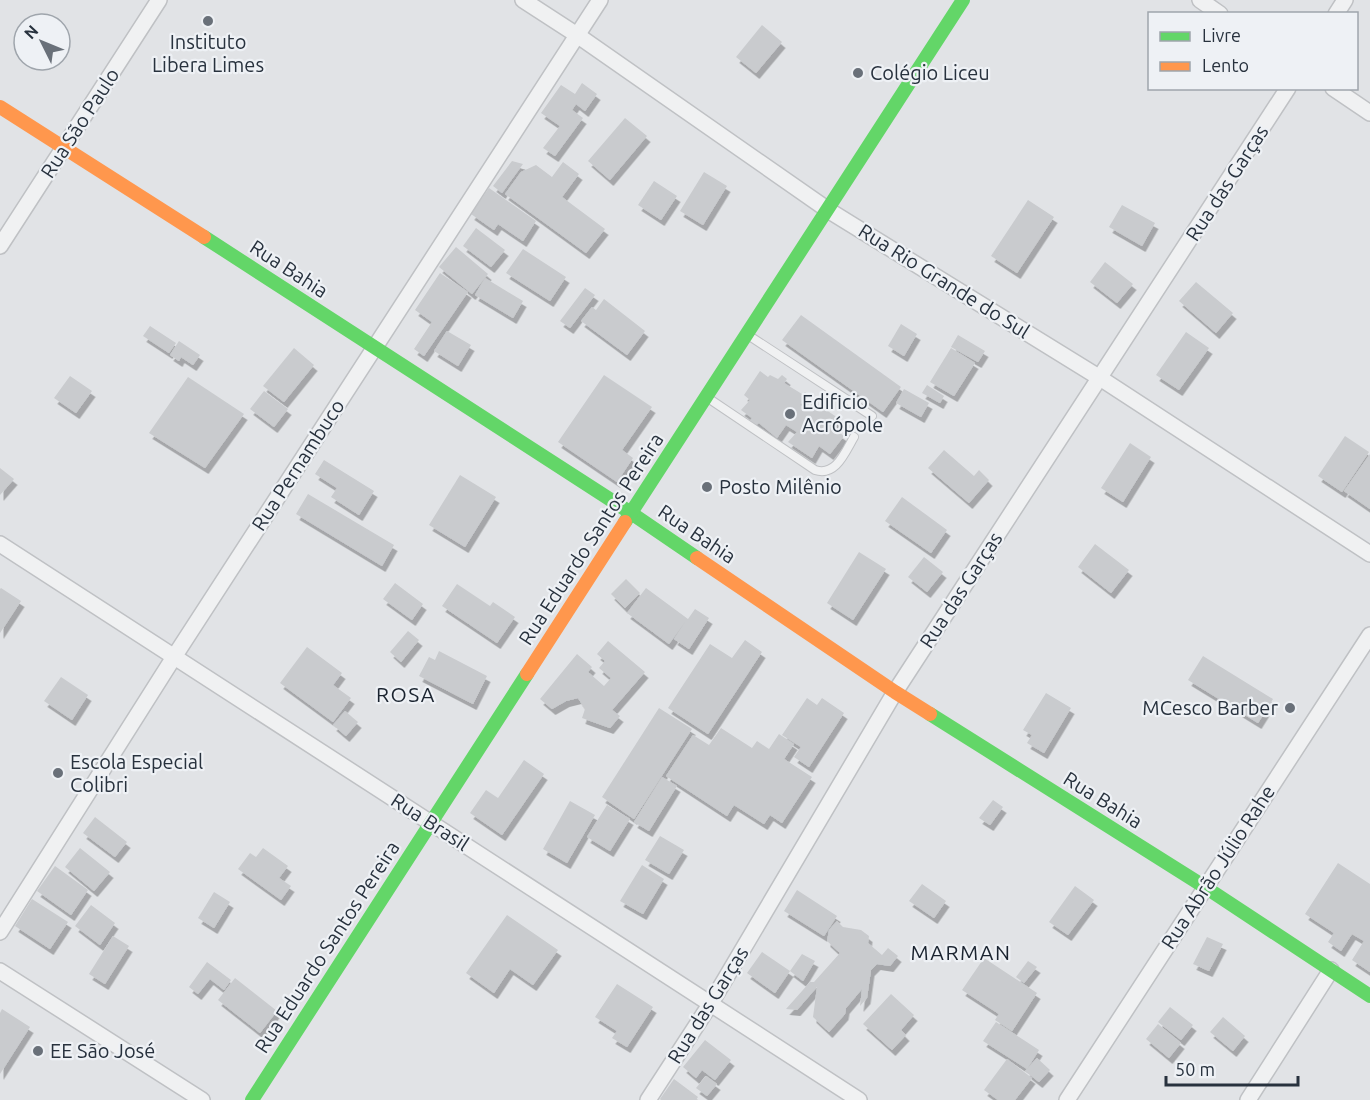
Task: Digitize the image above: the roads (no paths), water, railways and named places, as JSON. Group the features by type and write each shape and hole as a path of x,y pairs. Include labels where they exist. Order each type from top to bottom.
{"main road":[{"name":"Rua Eduardo Santos Pereira","path":"252,1100 963,0"},
{"name":"Rua Bahia","path":"0,107 631,513 895,692 1205,887 1370,996"}],"street":[{"name":"Rua São Paulo","path":"0,246 159,0"},
{"name":"Rua Rio Grande do Sul","path":"523,0 828,210 1100,378 1370,554"},
{"name":"Rua Pernambuco","path":"0,932 174,657 600,0"},
{"path":"1200,0 1217,12"},
{"name":"Rua das Garças","path":"648,1100 711,1004 895,692 1287,90"},
{"path":"1336,90 1370,113"},
{"name":"Rua Brasil","path":"0,544 859,1100"},
{"name":"Rua Abrão Júlio Rahe","path":"1067,1100 1370,635"},
{"path":"0,970 202,1100"},
{"path":"1248,1100 1331,970"}],"lane":[{"path":"747,335 872,416"},
{"path":"706,397 814,470 822,472 830,470 839,461 854,437"}],"place":[{"name":"Instituto Libera Limes","path":"208,21"},
{"name":"Colégio Liceu","path":"858,73"},
{"name":"Edificio Acrópole","path":"790,414"},
{"name":"Posto Milênio","path":"707,487"},
{"name":"MCesco Barber","path":"1290,708"},
{"name":"Escola Especial Colibri","path":"58,773"},
{"name":"EE São José","path":"38,1051"}],"district":[{"name":"ROSA","path":"406,695"},
{"name":"MARMAN","path":"961,953"}]}
